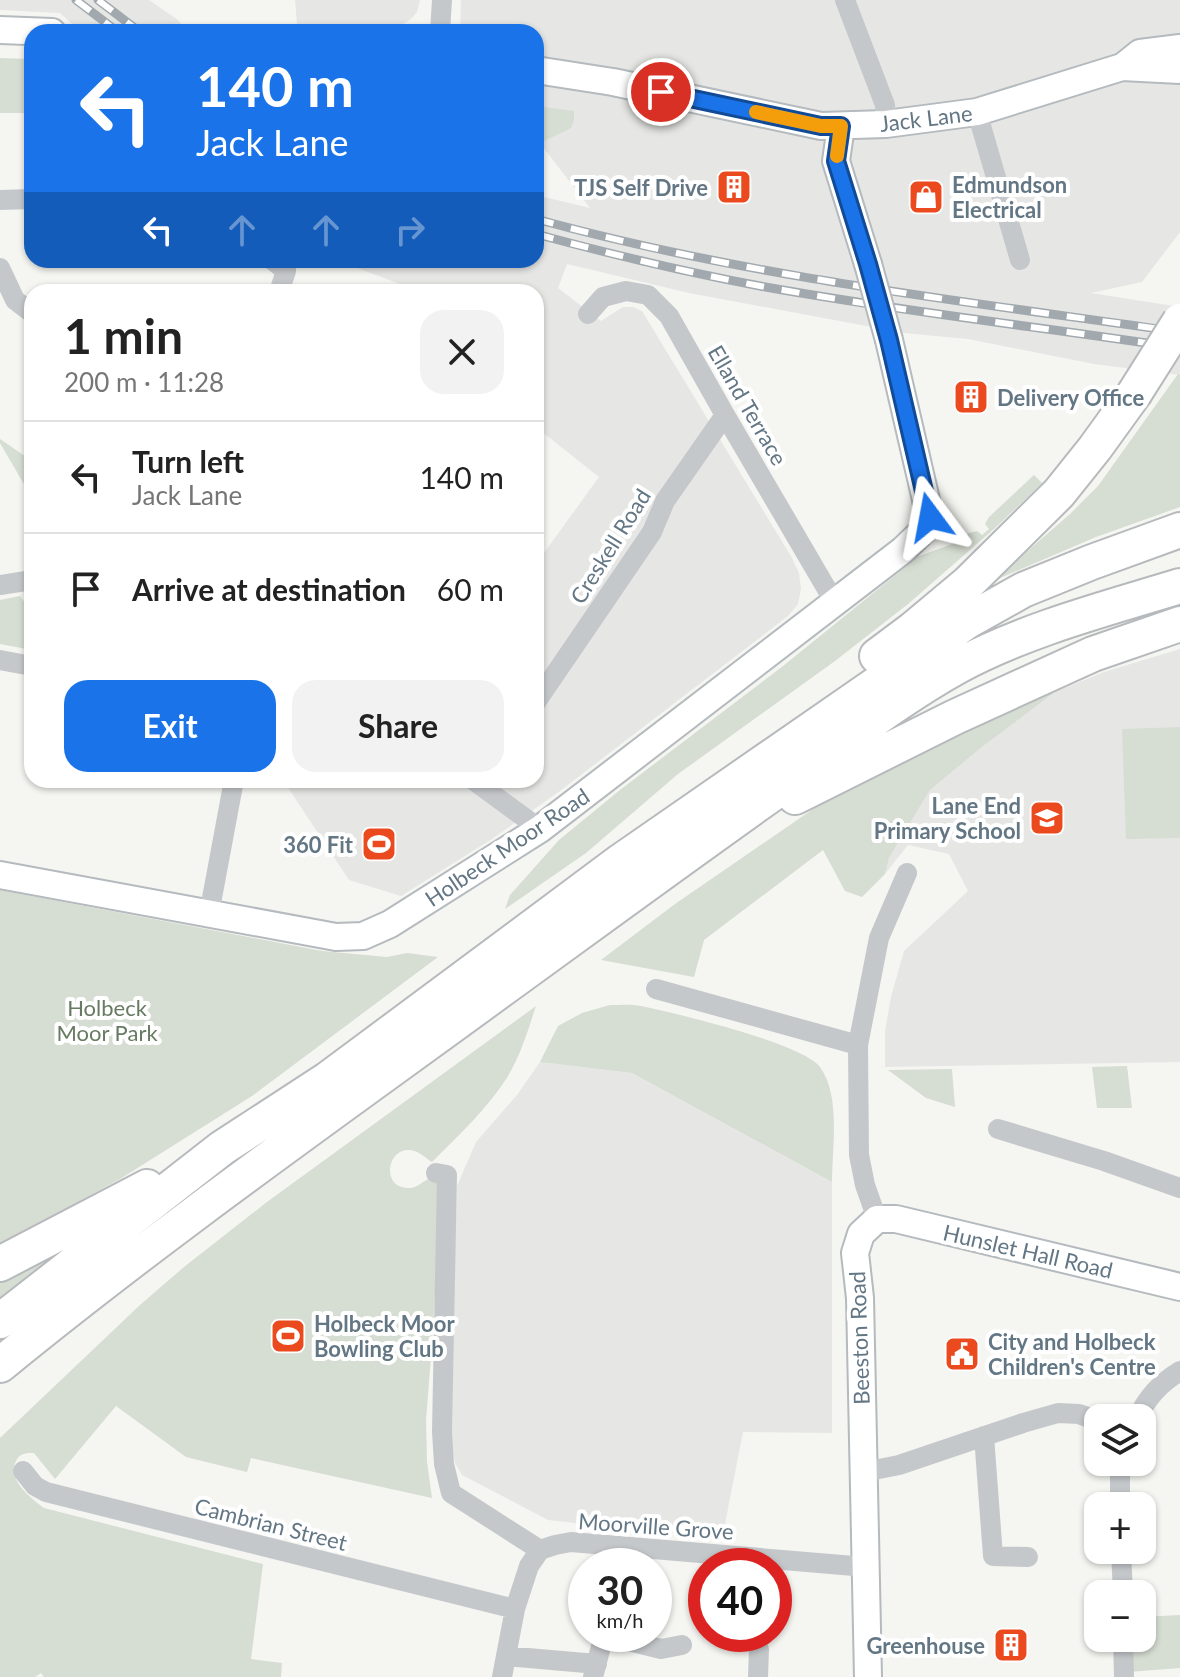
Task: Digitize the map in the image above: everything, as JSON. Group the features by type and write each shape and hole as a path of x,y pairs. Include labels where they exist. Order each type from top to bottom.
{"highway":[{"path":"638,849 699,789 913,629 968,583 1059,493 1134,394 1180,321"},
{"path":"0,1321 222,1148 328,1079 638,849 966,622 1023,590 1180,530"},
{"path":"0,1365 98,1287 646,884 911,694 961,665 1012,642 1074,618 1180,586"},
{"path":"646,884 787,801 955,717 1093,654 1180,624"},
{"path":"0,1264 222,1148"}],"street":[{"path":"440,24 442,0"},
{"path":"845,0 885,105 886,124"},
{"name":"Jack Lane","path":"1122,67 1140,53 1180,48"},
{"name":"Jack Lane","path":"544,71 613,82 821,126 841,126 886,124 977,112 1122,67 1180,70"},
{"path":"977,112 1020,260"},
{"name":"Holbeck Moor Road","path":"0,875 336,937 363,936 390,924 540,829 903,550 928,526 930,517 889,340 836,161 841,126"},
{"path":"0,200 24,199"},
{"path":"0,268 15,300 24,307"},
{"name":"Elland Terrace","path":"588,314 603,297 626,291 648,295 669,316 835,603"},
{"name":"Creskell Road","path":"544,690 652,532 665,501 725,415"},
{"path":"0,585 24,581"},
{"path":"0,660 24,664"},
{"path":"209,914 233,788"},
{"path":"487,788 540,829"},
{"path":"877,1219 859,1155 858,1045 879,938 907,873"},
{"path":"656,989 858,1045"},
{"path":"998,1129 1180,1188"},
{"path":"436,1173 447,1175 442,1432 444,1464 451,1493 540,1550 529,1566 515,1609 502,1677"},
{"name":"Hunslet Hall Road","path":"877,1219 896,1219 1180,1287"},
{"name":"Beeston Road","path":"868,1677 860,1298 855,1253 861,1234 877,1219"},
{"path":"1146,1404 1154,1390 1180,1371"},
{"path":"864,1472 899,1465 1058,1413 1084,1416"},
{"path":"984,1436 993,1556 1028,1557"},
{"name":"Cambrian Street","path":"23,1471 35,1486 46,1492 515,1609"},
{"name":"Moorville Grove","path":"540,1550 571,1542 866,1567"},
{"path":"672,1647 682,1645"},
{"path":"758,1677 759,1652"},
{"path":"1123,1652 1124,1677"},
{"path":"506,1656 595,1670"}],"shaded area":[{"path":"0,0 149,0 181,24 72,24 60,13 0,10"},
{"path":"295,0 420,0 417,12 403,24 297,24"},
{"path":"461,0 1180,0 1180,232 1142,282 1091,293 1180,307 1180,375 1094,364 968,339 904,333 689,293 567,264 558,288 601,321 623,307 642,311 792,558 799,573 801,589 798,604 788,616 560,791 492,839 401,896 349,880 288,788 544,788 544,553 599,477 544,433 544,284 400,284 357,268 544,268 544,197 590,208 544,148 544,24 460,24"},
{"name":"Lane End Primary School","path":"1180,649 1180,1062 885,1067 885,1031 904,951 968,891 949,854 908,845 885,874 889,858 930,790 1055,692 1104,672"},
{"path":"540,1062 632,1073 832,1182 832,1433 743,1432 722,1539 548,1520 462,1475 455,1463 449,1431 457,1186 476,1142 517,1095"}],"green space":[{"path":"0,58 24,59 24,113 0,113"},
{"path":"544,107 574,111 571,128 544,141"},
{"path":"1178,374 1180,507 1096,537 993,581 1098,486"},
{"path":"0,439 24,456 24,484"},
{"path":"1034,475 1042,483 908,604 835,661 678,774 586,853 505,909 510,895 559,840 919,556 947,546 969,533 977,531 982,535 989,529 985,524 989,517"},
{"path":"20,596 24,601 24,648 0,644 0,600"},
{"path":"1055,692 930,790 889,858 885,874 862,897 845,891 823,850 704,940 694,977 601,960 675,904 819,805 962,733"},
{"path":"1180,727 1180,838 1126,839 1122,729"},
{"name":"Holbeck Moor Park","path":"0,890 322,951 387,957 407,953 438,957 252,1096 120,1179 0,1245"},
{"path":"610,1005 641,1006 708,1022 764,1039 809,1058 820,1067 831,1092 834,1123 832,1182 632,1073 540,1062 558,1026 582,1013"},
{"path":"536,1006 513,1068 473,1121 432,1162 419,1153 407,1150 399,1153 390,1166 393,1181 399,1186 412,1188 431,1178 442,1186 426,1420 432,1498 251,1458 247,1472 186,1457 116,1406 55,1479 34,1453 29,1453 22,1454 14,1466 17,1481 44,1508 263,1564 251,1659 282,1663 281,1677 44,1677 41,1673 35,1677 0,1677 0,1438 184,1267 267,1202"},
{"path":"1127,1066 1132,1108 1097,1108 1092,1067"},
{"path":"952,1069 955,1107 926,1098 888,1070"},
{"path":"83,1235 0,1298 0,1271"},
{"path":"1180,1615 1180,1668 1128,1672 1128,1652 1156,1652 1156,1616"}],"railway":[{"path":"76,0 108,24"},
{"path":"98,0 130,24"},
{"path":"544,221 695,257 856,286 1180,332"},
{"path":"544,236 760,286 1180,348"}],"slow traffic":[{"path":"756,112 821,126 841,126 837,156"}],"place":[{"name":"TJS Self Drive","path":"734,187"},
{"name":"Edmundson Electrical","path":"926,197"},
{"name":"Delivery Office","path":"971,397"},
{"name":"Lane End Primary School","path":"1047,818"},
{"name":"360 Fit","path":"379,844"},
{"name":"Holbeck Moor Bowling Club","path":"288,1336"},
{"name":"City and Holbeck Children's Centre","path":"962,1354"},
{"name":"Greenhouse","path":"1011,1645"}],"route":[{"path":"661,92 821,126 841,126 836,161 889,340 930,517"}]}
